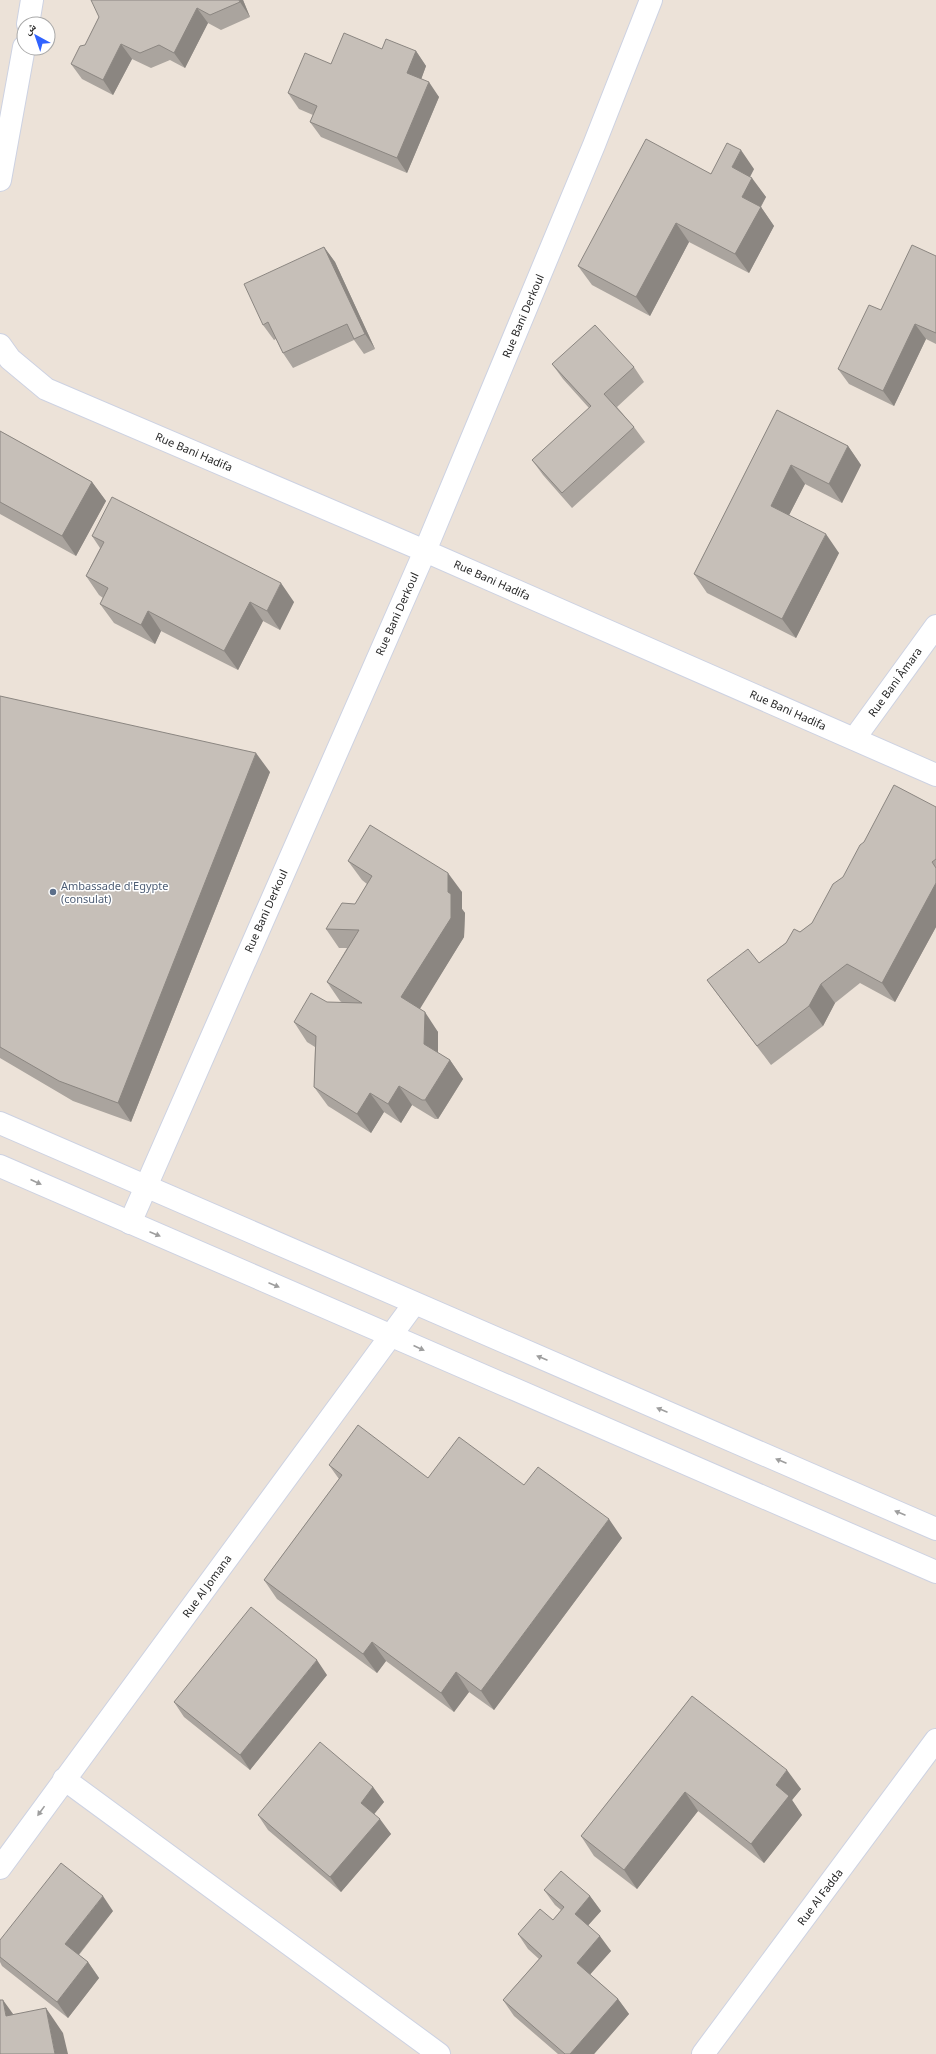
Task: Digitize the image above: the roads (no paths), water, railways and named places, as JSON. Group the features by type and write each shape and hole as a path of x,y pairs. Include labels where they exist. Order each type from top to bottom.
{"street":[{"path":"29,16 32,0"},
{"name":"Rue Bani Derkoul","path":"130,1223 425,551 594,145 651,0"},
{"path":"0,180 22,56"},
{"name":"Rue Bani Hadifa","path":"0,345 10,359 46,388 425,551 936,775"},
{"name":"Rue Bani Âmara","path":"854,738 936,626"},
{"path":"0,1123 414,1304 936,1528"},
{"path":"0,1166 936,1572"},
{"name":"Rue Al Jomana","path":"0,1868 414,1304"},
{"name":"Rue Al Fadda","path":"703,2054 936,1740"},
{"path":"64,1779 439,2054"}],"place":[{"name":"Ambassade d'Egypte (consulat)","path":"53,892"}]}
